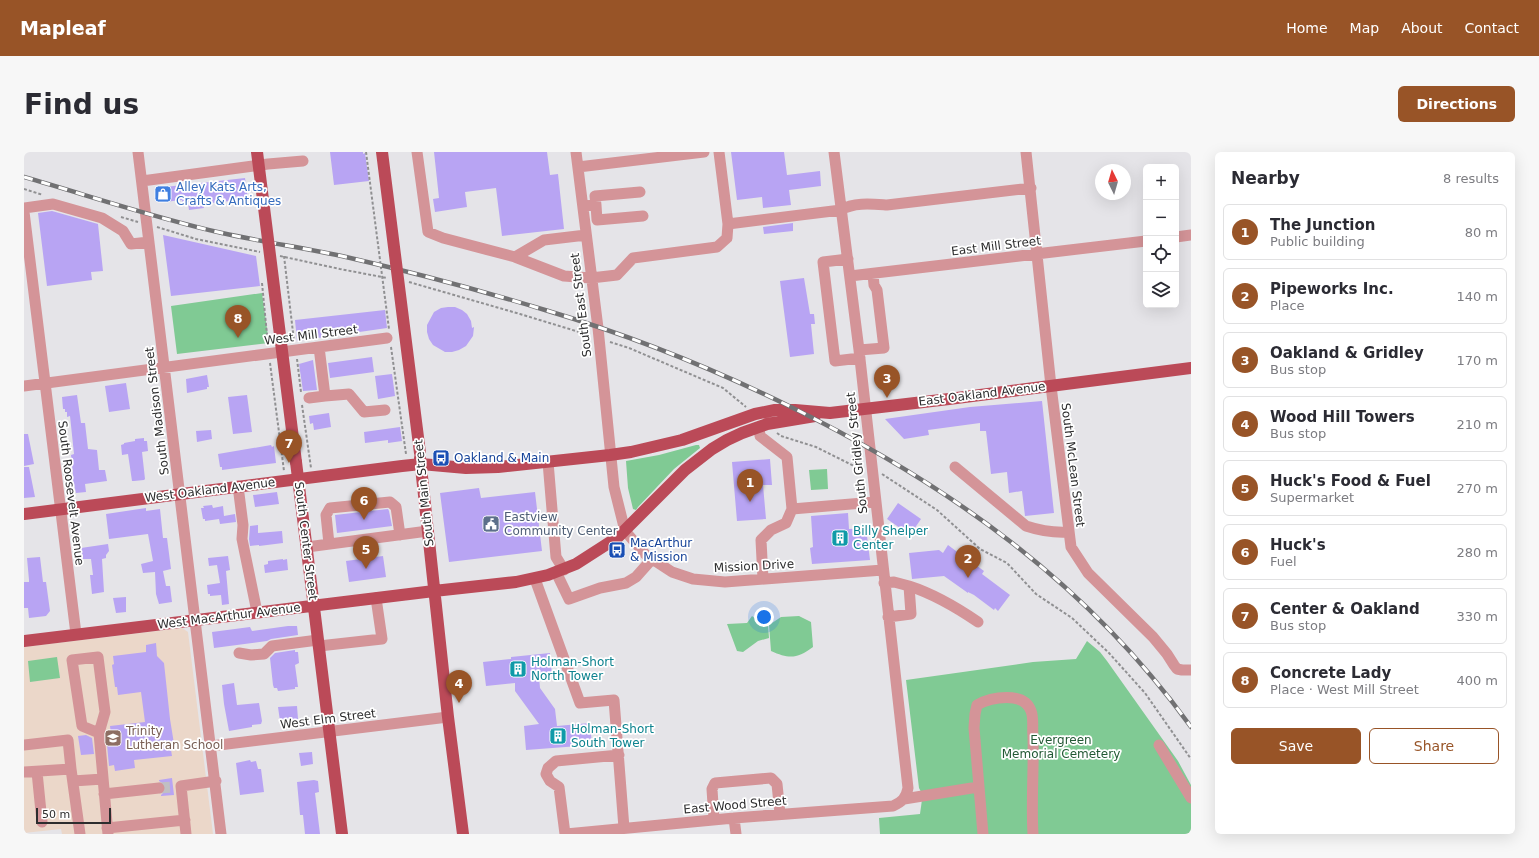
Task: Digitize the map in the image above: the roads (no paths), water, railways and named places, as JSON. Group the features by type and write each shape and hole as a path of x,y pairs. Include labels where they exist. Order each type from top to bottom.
{"main road":[{"name":"South Center Street","path":"257,152 342,834"},
{"name":"South Main Street","path":"382,152 417,458 428,531 448,717 463,834"},
{"name":"East Oakland Avenue","path":"417,458 466,468 498,467 610,455 631,452 682,440 755,414 774,410 830,413 1191,368"},
{"name":"West MacArthur Avenue","path":"24,641 535,579 560,571 600,550 625,531 685,470 698,459 727,440 759,426 830,413"},
{"name":"West Oakland Avenue","path":"24,514 298,479 417,458"}],"street":[{"name":"South Madison Street","path":"138,152 216,781 221,834"},
{"path":"417,152 428,232 443,238 515,257 564,276 591,278 617,275 633,258 717,247 727,238 728,224 719,152"},
{"name":"South East Street","path":"576,152 598,328 610,455"},
{"path":"578,168 704,152"},
{"name":"South Gridley Street","path":"834,152 850,276 908,788 904,799"},
{"name":"South McLean Street","path":"1026,152 1051,386 1071,547 1088,573 1153,637 1177,669 1191,670"},
{"path":"142,181 268,164 303,161"},
{"path":"728,224 842,210 848,206 874,204 887,205 1031,188"},
{"path":"640,192 596,196 596,205 598,220 643,216"},
{"path":"24,208 53,204 102,218 123,231 131,244 149,242"},
{"path":"583,206 596,205"},
{"name":"South Roosevelt Avenue","path":"24,212 76,634"},
{"path":"515,257 544,240 586,235"},
{"path":"1179,237 1191,235"},
{"name":"East Mill Street","path":"850,276 1143,241"},
{"path":"848,259 823,262 834,361 884,348 877,290 874,285 873,274"},
{"name":"West Mill Street","path":"24,386 389,339"},
{"path":"319,347 324,396"},
{"path":"308,398 349,394 364,412 385,410"},
{"path":"759,426 760,436 786,457 792,509 786,523 771,530 761,540 763,579"},
{"name":"Mission Drive","path":"610,455 614,487 625,531 638,548 672,572 703,581 725,582 883,570"},
{"path":"548,462 556,557 569,599 600,588 626,583 636,577 652,559"},
{"path":"955,467 1026,526 1054,533 1069,532"},
{"path":"238,486 243,525 242,539 257,612"},
{"path":"329,544 326,515 330,508 390,502 396,507 400,535"},
{"path":"792,509 875,502"},
{"path":"307,546 428,531"},
{"path":"535,579 549,613 580,703 614,700 624,828"},
{"path":"884,583 894,582 925,591 949,603 978,622"},
{"path":"888,616 911,614 909,586"},
{"path":"240,653 251,655 264,654 272,646 382,638 376,598"},
{"path":"99,732 82,726 72,660 98,657 105,712 99,732 108,831 185,820"},
{"path":"983,834 974,728 975,714 977,706 985,701 1008,698 1021,700 1027,704 1032,712 1034,755 1032,813 1033,834"},
{"name":"West Elm Street","path":"211,746 448,717"},
{"path":"24,745 68,740 80,834"},
{"path":"1159,745 1191,798"},
{"path":"565,834 559,787 550,781 546,774 548,768 556,761 619,755"},
{"path":"24,772 71,769"},
{"path":"37,772 42,822"},
{"path":"714,820 712,789 715,783 771,778 777,784 780,814"},
{"path":"73,781 103,779"},
{"path":"186,834 185,820 178,786 216,781"},
{"name":"East Wood Street","path":"565,834 606,832 624,828 780,814 893,806 900,803 904,799 978,787"},
{"path":"104,794 159,788"},
{"path":"734,818 736,834"}],"tunnel":[{"path":"159,788 174,787"}],"railway":[{"path":"24,177 147,214 197,227 371,263 520,303 639,341 731,379 791,407 849,437 906,470 960,505 1011,542 1060,583 1107,627 1150,675 1191,727"}],"place":[{"name":"Alley Kats Arts, Crafts & Antiques","path":"163,194"},
{"name":"Concrete Lady","path":"238,338"},
{"name":"Oakland & Gridley","path":"887,398"},
{"name":"Oakland & Main","path":"441,458"},
{"name":"Center & Oakland","path":"289,463"},
{"name":"The Junction","path":"750,502"},
{"name":"Huck's","path":"364,520"},
{"name":"Eastview Community Center","path":"491,524"},
{"name":"Billy Shelper Center","path":"840,538"},
{"name":"MacArthur & Mission","path":"617,550"},
{"name":"Huck's Food & Fuel","path":"366,569"},
{"name":"Pipeworks Inc.","path":"968,578"},
{"name":"Holman-Short North Tower","path":"518,669"},
{"name":"Wood Hill Towers","path":"459,703"},
{"name":"Holman-Short South Tower","path":"558,736"},
{"name":"Trinity Lutheran School","path":"113,738"}],"park label":[{"name":"Evergreen Memorial Cemetery","path":"1061,747"}]}
